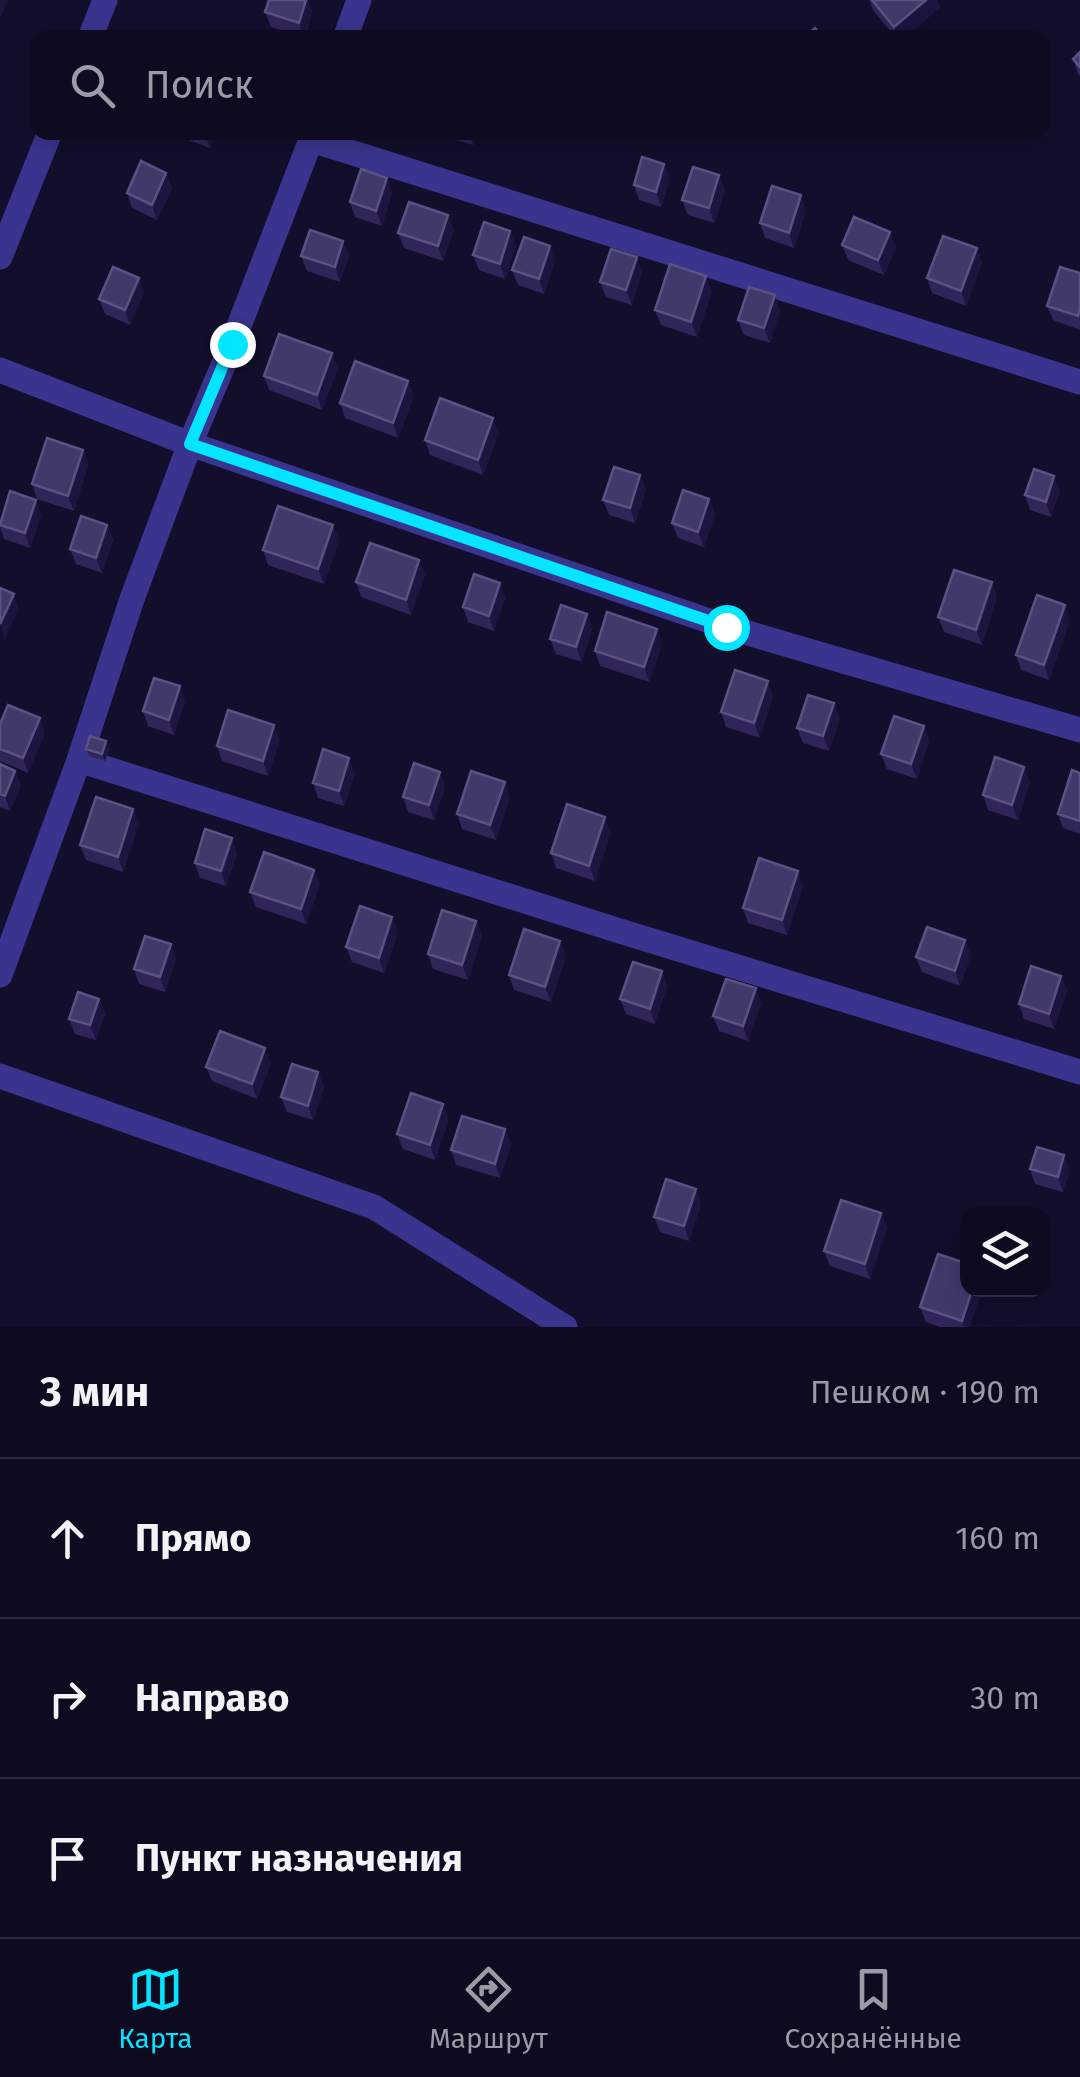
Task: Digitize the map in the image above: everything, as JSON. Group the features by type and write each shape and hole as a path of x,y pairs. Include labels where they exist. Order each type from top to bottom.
{"street":[{"path":"93,30 105,0"},
{"path":"348,30 359,0"},
{"path":"0,257 47,140"},
{"path":"0,975 132,599 311,140"},
{"path":"325,140 1080,382"},
{"path":"0,370 190,444 726,627 1080,730"},
{"path":"78,760 1080,1072"},
{"path":"0,1076 374,1207 565,1327"}],"building":[{"path":"269,0 306,0 299,23 265,12"},
{"path":"872,0 926,0 894,27"},
{"path":"642,157 664,164 656,192 634,185"},
{"path":"141,161 166,173 152,205 127,193"},
{"path":"693,167 719,175 709,208 682,200"},
{"path":"361,169 387,178 376,211 350,202"},
{"path":"772,186 801,195 789,233 760,223"},
{"path":"409,202 448,215 438,246 398,233"},
{"path":"854,217 890,232 878,260 842,245"},
{"path":"484,222 510,231 500,264 473,255"},
{"path":"310,230 343,241 335,267 301,256"},
{"path":"943,236 977,248 961,291 927,278"},
{"path":"524,237 550,246 539,279 512,270"},
{"path":"611,249 637,257 626,290 600,282"},
{"path":"670,264 706,276 691,322 655,310"},
{"path":"113,267 139,278 125,310 99,299"},
{"path":"1060,267 1080,273 1078,316 1047,306"},
{"path":"749,287 775,295 764,328 738,320"},
{"path":"279,334 332,353 317,395 264,376"},
{"path":"355,361 408,381 393,423 340,403"},
{"path":"440,398 493,418 478,460 425,440"},
{"path":"47,438 83,450 68,496 32,484"},
{"path":"614,467 640,475 630,508 603,500"},
{"path":"1034,469 1054,476 1046,502 1025,495"},
{"path":"683,490 709,499 698,532 672,523"},
{"path":"10,491 36,500 25,533 0,525"},
{"path":"278,506 333,525 318,569 263,550"},
{"path":"81,516 107,525 96,558 70,549"},
{"path":"370,543 419,560 406,600 356,582"},
{"path":"954,570 992,582 976,630 938,617"},
{"path":"474,574 500,583 489,616 463,607"},
{"path":"0,588 14,594 0,624"},
{"path":"1037,595 1065,605 1044,665 1016,655"},
{"path":"561,605 587,614 576,647 550,639"},
{"path":"607,612 657,629 644,667 595,651"},
{"path":"735,670 768,681 754,723 721,712"},
{"path":"154,678 180,686 169,720 143,711"},
{"path":"808,695 834,703 823,736 797,728"},
{"path":"8,705 40,718 23,758 0,749 0,724"},
{"path":"228,710 274,725 263,761 217,746"},
{"path":"894,716 924,726 911,764 881,754"},
{"path":"90,736 106,741 102,754 86,749"},
{"path":"323,749 349,758 339,791 313,783"},
{"path":"995,757 1024,767 1012,805 983,795"},
{"path":"414,763 440,772 429,805 403,797"},
{"path":"0,764 15,771 5,796 0,794"},
{"path":"1072,770 1080,773 1080,821 1058,814"},
{"path":"471,771 505,782 490,825 457,814"},
{"path":"96,797 133,809 118,857 80,845"},
{"path":"567,804 605,817 589,866 551,853"},
{"path":"205,829 232,838 221,871 195,863"},
{"path":"264,852 314,870 301,909 250,892"},
{"path":"759,858 798,871 782,920 743,908"},
{"path":"360,906 392,917 379,958 346,947"},
{"path":"442,910 476,921 462,965 428,954"},
{"path":"927,927 965,940 955,971 916,957"},
{"path":"524,929 560,941 545,987 509,975"},
{"path":"145,936 171,944 160,977 134,969"},
{"path":"633,962 662,971 650,1009 620,999"},
{"path":"1031,966 1061,976 1049,1014 1019,1004"},
{"path":"726,979 756,988 743,1026 713,1016"},
{"path":"78,992 99,999 90,1025 69,1019"},
{"path":"220,1031 265,1048 252,1084 206,1067"},
{"path":"292,1064 318,1072 308,1106 281,1097"},
{"path":"411,1093 443,1104 430,1145 397,1134"},
{"path":"462,1116 505,1129 495,1164 451,1150"},
{"path":"1037,1147 1064,1155 1058,1177 1030,1169"},
{"path":"666,1179 696,1189 684,1226 654,1217"},
{"path":"841,1200 881,1213 865,1264 824,1251"},
{"path":"938,1254 960,1261 960,1297 970,1297 962,1321 920,1307"}],"route":[{"path":"232,344 190,444 726,627"}]}
